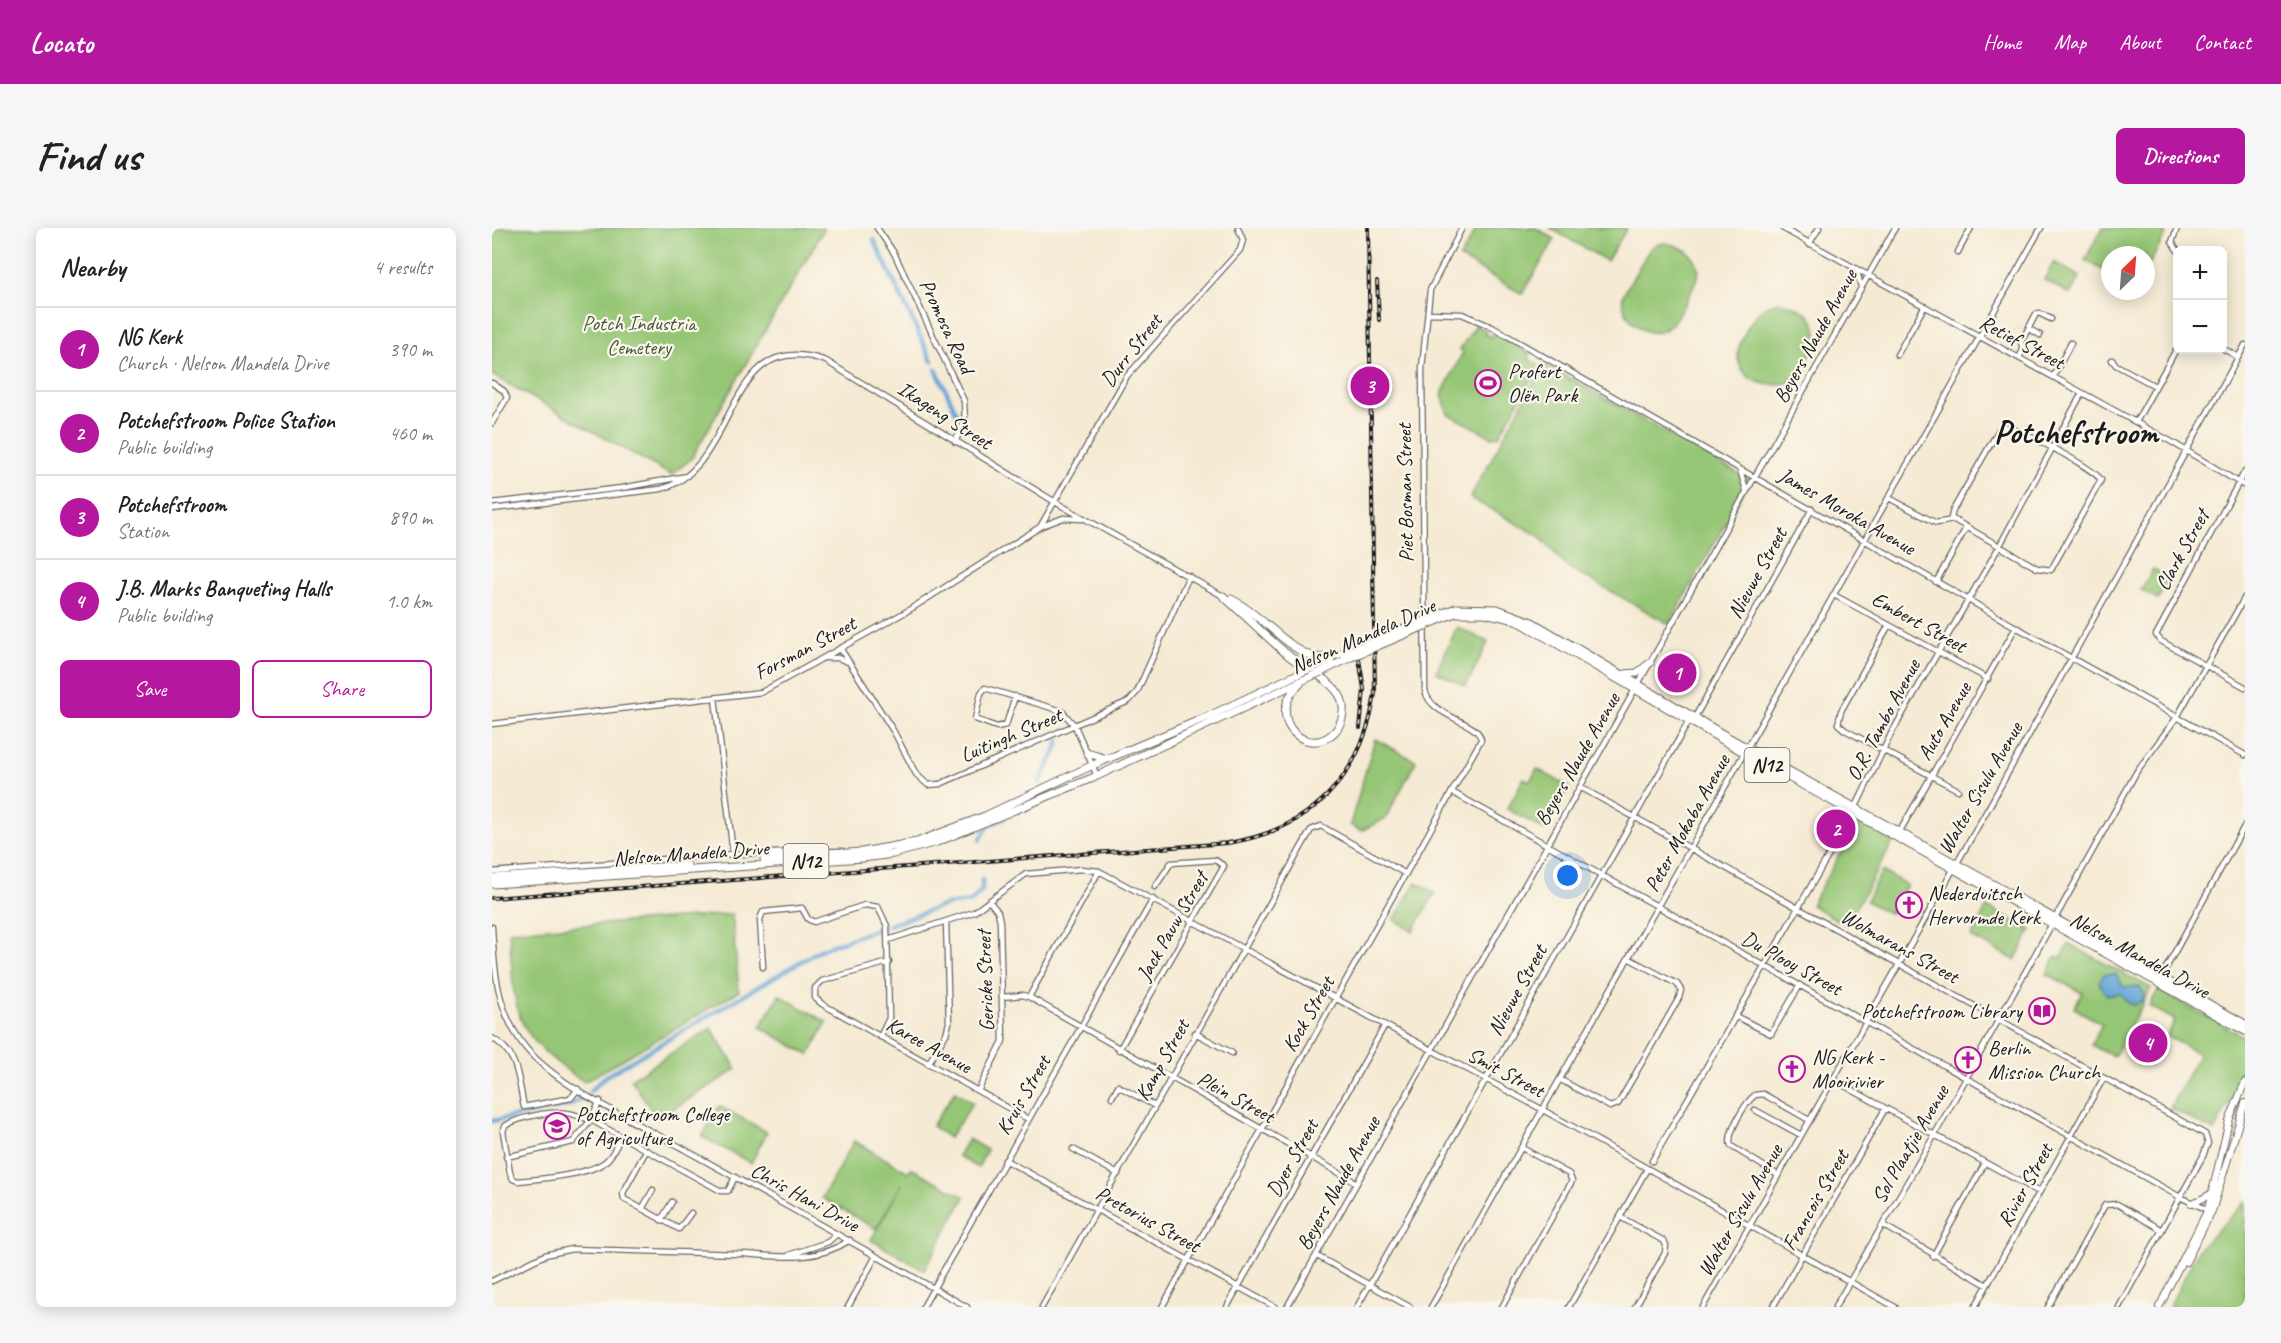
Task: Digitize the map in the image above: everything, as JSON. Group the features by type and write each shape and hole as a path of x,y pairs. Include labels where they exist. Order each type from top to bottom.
{"highway":[{"path":"1223,596 1250,610 1308,655 1324,657 1348,655"},
{"path":"1223,596 1288,655 1338,693 1343,709 1340,725 1331,736 1319,740 1300,737 1290,727 1285,717 1289,695 1311,677"},
{"name":"Nelson Mandela Drive","path":"492,878 899,848 938,835 1093,765 1207,717 1302,672 1318,669 1456,611 1482,607 1513,614 1623,673 1638,686"},
{"name":"Nelson Mandela Drive","path":"1456,611 1485,613 1516,620 1638,686 1747,751 2053,922 2245,1024"},
{"path":"1623,673 1637,673 1650,663"},
{"name":"Nelson Mandela Drive","path":"492,884 893,854 937,842 1097,776 1311,677 1318,669"},
{"path":"1087,753 1108,759"},
{"name":"Nelson Mandela Drive","path":"1855,810 1900,831 1955,867"},
{"name":"Nelson Mandela Drive","path":"2160,980 2245,1031"}],"main road":[{"path":"2210,1210 2226,1131 2245,1082"},
{"path":"2159,1307 2210,1210 2245,1103"},
{"path":"2191,1203 2213,1191"}],"street":[{"name":"Promosa Road","path":"877,228 894,253 964,401 965,421 955,442"},
{"name":"Piet Bosman Street","path":"1462,228 1433,281 1421,390 1425,690 1432,706 1475,730 1481,737"},
{"name":"Retief Street","path":"1782,228 1924,308 2149,429 2245,486"},
{"path":"1809,244 1818,228"},
{"name":"Beyers Naude Avenue","path":"1287,1307 1895,228"},
{"path":"1958,252 1971,228"},
{"name":"Peter Mokaba Avenue","path":"1431,1307 1630,959 2041,228"},
{"path":"2175,246 2172,242 2177,228"},
{"name":"Durr Street","path":"1055,502 1127,376 1240,250 1243,240 1239,229"},
{"path":"1857,271 1861,287"},
{"path":"1897,355 1924,308"},
{"name":"James Moroka Avenue","path":"1428,313 1462,314 1480,321 1866,539 1936,582 2245,755"},
{"path":"2019,358 2023,350 2021,342 2038,313 2051,319"},
{"path":"2028,329 2040,335"},
{"path":"2053,377 2071,343"},
{"name":"Walter Sisulu Avenue","path":"1703,1307 1955,867 2245,345"},
{"path":"2227,350 2238,357"},
{"name":"Ikageng Street","path":"492,509 661,489 678,484 706,455 748,381 770,360 783,354 811,355 872,387 955,442 1055,502 1223,596"},
{"path":"2136,422 2173,354"},
{"path":"2112,360 2116,365 2155,386"},
{"path":"492,383 504,391 507,398 492,423"},
{"name":"O.R. Tambo Avenue","path":"1652,1161 1855,810 1883,750 2000,545 2082,393"},
{"path":"2141,413 2149,429"},
{"path":"1889,498 1936,523 1953,520 2037,568 2051,570 2100,485 2098,476 2053,448 2006,426 1997,430 1953,510 1953,520"},
{"path":"1736,466 1745,481 1744,496"},
{"name":"Clark Street","path":"2206,666 2161,641 2156,635 2245,471"},
{"path":"492,503 622,488 687,476"},
{"name":"Forsman Street","path":"492,724 770,690 909,610 1040,527 1055,502"},
{"name":"Nieuwe Street","path":"1357,1307 1634,817 1812,509"},
{"path":"1040,527 1063,518 1085,519"},
{"path":"1936,582 1966,528"},
{"name":"Luitingh Street","path":"840,648 894,732 916,774 928,785 940,784 1123,705 1133,697 1189,576"},
{"name":"Embert Street","path":"1834,595 1988,679"},
{"name":"Sol Plaatjie Avenue","path":"1835,1307 1935,1136 2137,771 2177,717 2245,597"},
{"path":"1889,625 1837,720 1841,729 1958,790"},
{"name":"Auto Avenue","path":"1900,831 2016,627"},
{"path":"822,658 838,658 850,664"},
{"path":"2206,666 2245,687"},
{"path":"1015,696 1006,725 997,727 975,719 982,690 990,688 1062,711 1075,726 1097,776"},
{"path":"715,698 733,854"},
{"name":"Kock Street","path":"1162,1307 1481,737"},
{"name":"Wolmarans Street","path":"1580,787 2207,1137 2207,1148 2180,1197"},
{"name":"Du Plooy Street","path":"1452,792 1864,1023 2191,1203 2210,1210"},
{"path":"2160,980 2245,825"},
{"name":"Kamp Street","path":"1042,1307 1311,830 1321,826 1406,874"},
{"path":"492,872 733,854 834,850 862,852"},
{"name":"Jack Pauw Street","path":"1119,1050 1224,866 1215,860 1171,863 1155,887"},
{"path":"888,940 974,912 1026,874 1082,869 1099,871 1029,997"},
{"name":"Smit Street","path":"1099,871 1543,1110 1895,1307"},
{"name":"Kruis Street","path":"923,1307 1153,899"},
{"name":"Gericke Street","path":"978,1091 1002,1046 1000,921 998,912 990,902"},
{"path":"763,967 760,919 763,912 802,908 808,920 814,922 865,905 873,905 881,911 888,940 889,1018 880,1037"},
{"path":"928,1064 946,1034 949,1023 946,921"},
{"name":"Chris Hani Drive","path":"492,927 499,995 511,1025 525,1047 545,1067 578,1089 967,1307"},
{"path":"1561,1080 1610,1107 1622,1099 1679,998 1680,987 1630,959"},
{"name":"Karee Avenue","path":"889,962 822,981 815,988 815,998 880,1037 1028,1119"},
{"path":"1735,1016 1768,1034 1774,1032 1800,986"},
{"name":"Plein Street","path":"1002,997 1023,995 1029,997 1260,1130 1358,1183"},
{"path":"1986,1014 2005,1009"},
{"name":"Dyer Street","path":"1227,1307 1385,1025"},
{"path":"1195,1033 1232,1053"},
{"path":"492,1038 504,1045 512,1055 525,1114"},
{"path":"1832,1079 2039,1192"},
{"name":"Rivier Street","path":"1975,1307 2103,1079"},
{"path":"1112,1097 1120,1087 1155,1106"},
{"path":"578,1089 571,1098 525,1114 503,1128 506,1157 510,1173 515,1180 566,1174 604,1163 621,1136"},
{"path":"1778,1175 1734,1150 1729,1142 1748,1101 1755,1095 1763,1094 1809,1120"},
{"path":"506,1157 570,1144 579,1137 591,1120 600,1101"},
{"name":"Francois Street","path":"1773,1307 1885,1108"},
{"path":"1755,1110 1801,1135"},
{"path":"525,1114 562,1113 591,1120 724,1192 729,1189 735,1177"},
{"path":"1502,1307 1572,1180 1569,1174 1522,1148"},
{"path":"1073,1149 1118,1174"},
{"path":"646,1151 622,1196 661,1220 681,1229 691,1213"},
{"name":"Pretorius Street","path":"1005,1160 1275,1307"},
{"path":"1933,1256 1985,1163"},
{"path":"1569,1307 1647,1169"},
{"path":"642,1209 653,1190"},
{"path":"2119,1307 2180,1197"},
{"path":"661,1220 672,1202"},
{"path":"2048,1307 2105,1205 2114,1203 2162,1230"},
{"path":"1620,1217 1664,1241 1666,1245 1665,1253 1635,1307"},
{"path":"1883,1224 1933,1256 1987,1285"},
{"path":"781,1257 820,1245 837,1234"},
{"path":"492,1281 545,1255 562,1250 609,1248 781,1257 813,1256 836,1249 850,1240"},
{"path":"848,1307 876,1256"},
{"path":"1317,1256 1410,1307"}],"green space":[{"name":"Potch Industria Cemetery","path":"492,228 824,229 691,459 671,475 492,375"},
{"path":"1477,228 1536,228 1555,239 1522,294 1460,258"},
{"path":"1550,228 1627,228 1607,261"},
{"path":"2102,228 2156,228 2166,234 2155,254 2155,246 2101,246 2101,269 2085,260"},
{"path":"1664,243 1676,246 1691,255 1699,271 1686,302 1675,319 1666,329 1650,332 1630,318 1625,311 1623,295 1649,250 1655,245"},
{"path":"2054,262 2080,277 2070,294 2044,280"},
{"path":"1779,302 1795,306 1808,315 1813,320 1817,334 1811,353 1793,380 1768,384 1745,374 1738,358 1738,352 1749,325 1758,313 1766,306"},
{"name":"Profert Olën Park","path":"1476,325 1487,331 1485,334 1490,337 1493,333 1531,354 1529,359 1539,365 1499,436 1492,437 1448,414 1442,394 1463,352 1460,349"},
{"path":"1544,364 1750,480 1669,624 1566,566 1538,535 1470,498"},
{"path":"2153,569 2170,578 2158,599 2141,590"},
{"path":"1457,627 1488,642 1466,686 1436,672"},
{"path":"1375,739 1416,761 1386,818 1361,831 1350,825"},
{"path":"1537,769 1569,787 1545,830 1507,809 1524,778 1530,781"},
{"path":"1863,823 1890,838 1892,844 1846,925 1811,905 1857,824"},
{"path":"1882,871 1907,885 1890,914 1866,901"},
{"path":"1416,882 1435,893 1413,931 1394,920"},
{"path":"1987,907 2031,930 2015,960 1971,937"},
{"path":"732,914 739,991 584,1082 558,1064 542,1049 523,1024 514,991 509,931"},
{"path":"2069,944 2151,988 2114,1057 2091,1045 2102,1024 2074,1008 2082,993 2047,974 2056,956 2061,958"},
{"path":"2158,990 2245,1037 2245,1074 2214,1131 2170,1108 2199,1054 2167,1036 2175,1020 2149,1006"},
{"path":"779,995 827,1022 809,1055 760,1027"},
{"path":"711,1028 737,1069 657,1119 631,1079"},
{"path":"955,1091 973,1103 949,1138 932,1126"},
{"path":"719,1106 767,1132 751,1163 702,1137"},
{"path":"968,1139 987,1150 978,1168 958,1156"},
{"path":"854,1141 908,1172 911,1168 965,1197 924,1270 871,1240 902,1184 876,1229 822,1198"},
{"path":"2245,1202 2245,1307 2169,1307 2199,1249"}],"water":[{"path":"2104,974 2116,974 2123,987 2140,987 2144,993 2143,1000 2135,1005 2130,1004 2119,993 2107,995 2099,983"}],"waterway":[{"path":"874,240 932,361"},
{"path":"936,369 958,416"},
{"path":"1039,783 1056,751 1059,740"},
{"path":"980,840 988,826 1005,818"},
{"path":"889,925 945,905 971,902 982,890 982,879"},
{"path":"590,1091 606,1076 822,949 883,927"},
{"path":"492,1121 569,1106 585,1096"}],"railway":[{"path":"492,898 1228,843 1258,836 1284,826 1308,812 1345,774 1359,750 1369,723 1375,693 1368,228"},
{"path":"1377,281 1379,320"},
{"path":"1359,659 1364,689 1360,728"}],"place":[{"name":"Profert Olën Park","path":"1488,383"},
{"name":"Potchefstroom","path":"1370,386"},
{"name":"NG Kerk","path":"1677,673"},
{"name":"Potchefstroom Police Station","path":"1836,829"},
{"name":"Nederduitsch Hervormde Kerk","path":"1909,905"},
{"name":"Potchefstroom Library","path":"2042,1011"},
{"name":"J.B. Marks Banqueting Halls","path":"2148,1043"},
{"name":"Berlin Mission Church","path":"1968,1060"},
{"name":"NG Kerk - Mooirivier","path":"1792,1069"},
{"name":"Potchefstroom College of Agriculture","path":"557,1126"}],"district":[{"name":"Potchefstroom","path":"2076,431"}]}
